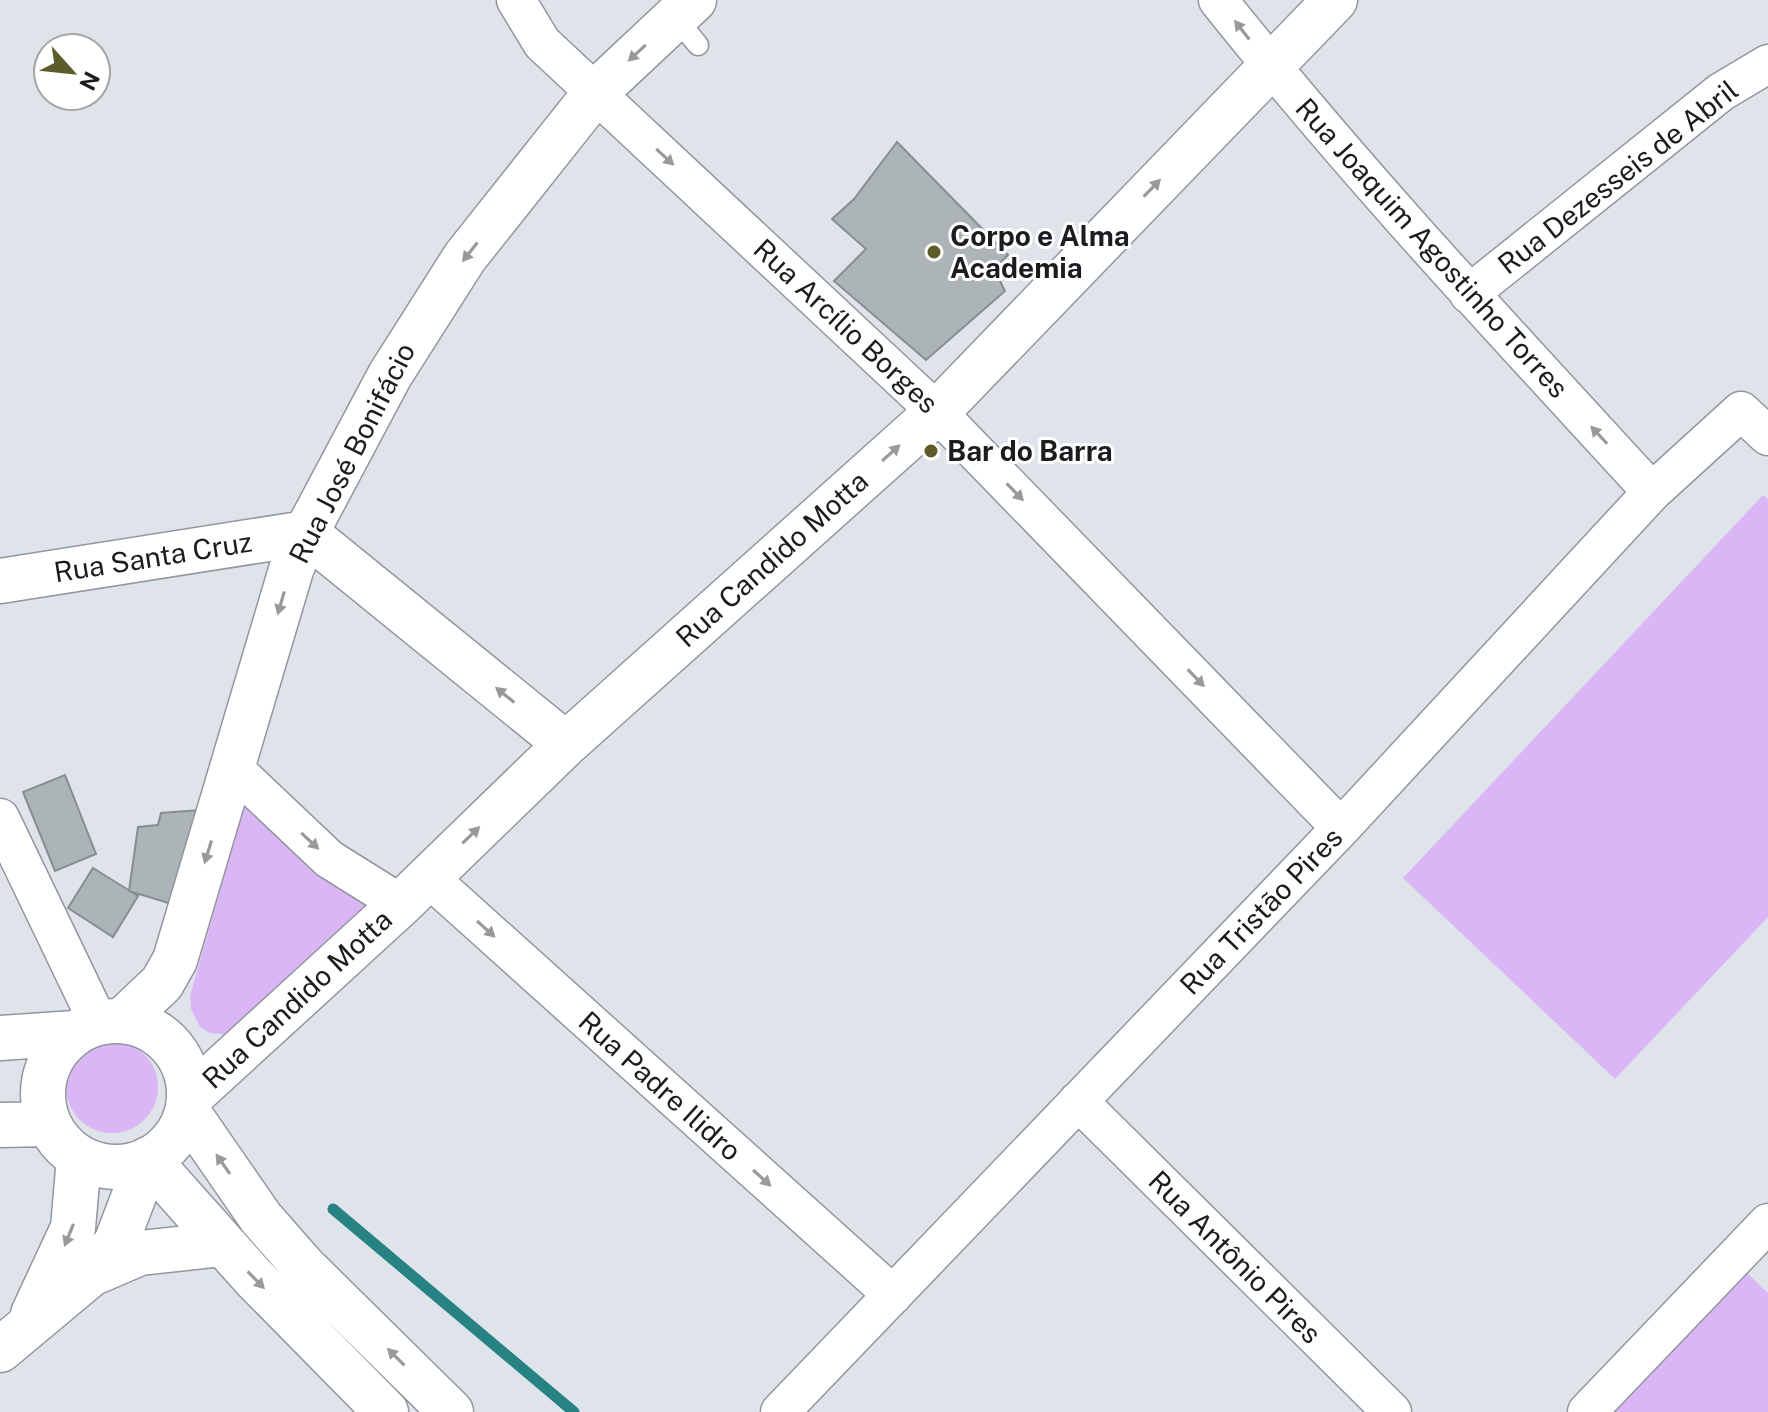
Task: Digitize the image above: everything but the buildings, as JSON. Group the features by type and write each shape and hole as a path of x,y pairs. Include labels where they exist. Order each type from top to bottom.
{"street":[{"name":"Rua Arcílio Borges","path":"516,0 542,43 937,412 1341,828"},
{"name":"Rua Joaquim Agostinho Torres","path":"1218,0 1270,65 1469,294 1652,492"},
{"name":"Rua Candido Motta","path":"188,1105 566,744 937,412 1335,0"},
{"name":"Rua José Bonifácio","path":"99,1025 162,983 175,960 291,570 306,533 429,309 465,257 596,92 689,21"},
{"name":"Rua Dezesseis de Abril","path":"1469,294 1721,92 1768,64"},
{"name":"Rua Tristão Pires","path":"780,1412 1341,828 1652,492 1755,424"},
{"name":"Rua Santa Cruz","path":"0,581 306,533"},
{"path":"306,533 566,744"},
{"name":"Rua Padre Ilidro","path":"233,768 329,859 414,890 893,1295"},
{"path":"0,818 99,1025"},
{"path":"0,1038 99,1025 148,1027 169,1042 182,1060 188,1105 181,1129 167,1147 125,1168 101,1166 79,1158 61,1143 48,1124 43,1099 46,1073 57,1050 99,1025"},
{"name":"Rua Antônio Pires","path":"1078,1101 1392,1412"},
{"path":"188,1105 261,1218 296,1258 451,1412"},
{"path":"0,1125 48,1124"},
{"path":"14,1338 73,1228 79,1158"},
{"path":"148,1159 223,1244 386,1412"},
{"path":"14,1338 91,1274 116,1243 148,1159"},
{"path":"1587,1412 1768,1223"},
{"path":"91,1274 140,1253 223,1244"}],"shaded area":[{"path":"1763,495 1768,499 1768,917 1615,1079 1403,878"},
{"path":"245,803 310,869 369,908 231,1035 210,1033 200,1027 191,1009 190,996"},
{"path":"112,1041 130,1045 145,1054 154,1069 158,1087 154,1105 145,1120 130,1129 112,1133 94,1129 79,1120 70,1105 66,1087 70,1069 79,1054 94,1045"},
{"path":"1744,1270 1768,1293 1768,1412 1607,1412"}],"waterway":[{"path":"333,1209 574,1412"}],"place":[{"name":"Corpo e Alma Academia","path":"934,252"},
{"name":"Bar do Barra","path":"931,451"}]}
